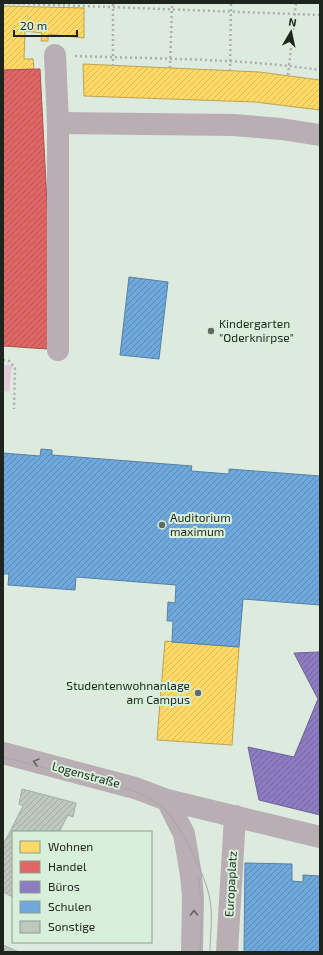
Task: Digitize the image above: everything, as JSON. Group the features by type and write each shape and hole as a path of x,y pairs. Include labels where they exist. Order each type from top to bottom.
{"street":[{"path":"55,55 58,123 58,350"},
{"path":"58,123 234,125 281,129 320,135"},
{"name":"Logenstraße","path":"3,753 135,788 167,800 320,837"},
{"name":"Logenstraße","path":"3,769 137,799 167,800"},
{"path":"167,800 184,834 191,876 194,917 192,952"},
{"name":"Europaplatz","path":"227,952 235,816"}],"path":[{"path":"3,3 320,15"},
{"path":"112,66 113,3"},
{"path":"170,68 172,3"},
{"path":"230,71 231,3"},
{"path":"288,76 296,3"},
{"path":"55,55 230,61 289,65 320,70"},
{"path":"3,360 9,361 15,368 14,409"}],"shaded area":[{"path":"3,365 12,365 9,392 3,391"}],"building: Wohnen":[{"path":"3,6 84,8 84,38 48,34 48,41 41,41 42,33 25,31 24,59 33,59 34,69 3,70"},
{"path":"83,64 259,72 320,80 320,110 255,102 84,96"},
{"name":"Studentenwohnanlage am Campus","path":"165,641 239,647 232,745 157,740"}],"building: Handel":[{"path":"40,69 51,279 48,349 3,346 3,70"}],"building: Büros":[{"path":"320,652 320,815 259,800 248,747 294,757 318,699 294,653"}],"building: Schulen":[{"path":"129,277 168,282 159,359 120,355"},
{"name":"Auditorium maximum","path":"41,449 52,450 52,455 192,466 191,471 229,474 229,469 320,476 320,605 243,599 239,647 172,642 173,621 167,621 168,602 175,603 176,585 76,577 75,590 8,585 9,574 3,574 3,453 40,456"},
{"path":"245,863 292,864 292,881 303,882 303,875 320,876 320,952 244,952"}],"building: Sonstige":[{"path":"22,789 76,803 73,817 68,815 60,831 12,831 12,896 3,892 3,845 23,806 19,804"},
{"path":"3,945 19,952 3,952"}],"tram line":[{"path":"3,757 131,790 150,799 163,808 187,841 208,890 211,913 210,952"},
{"path":"198,876 202,904 200,952"}],"place":[{"name":"Kindergarten \"Oderknirpse\"","path":"211,331"},
{"name":"Auditorium maximum","path":"162,525"},
{"name":"Studentenwohnanlage am Campus","path":"198,693"}]}
